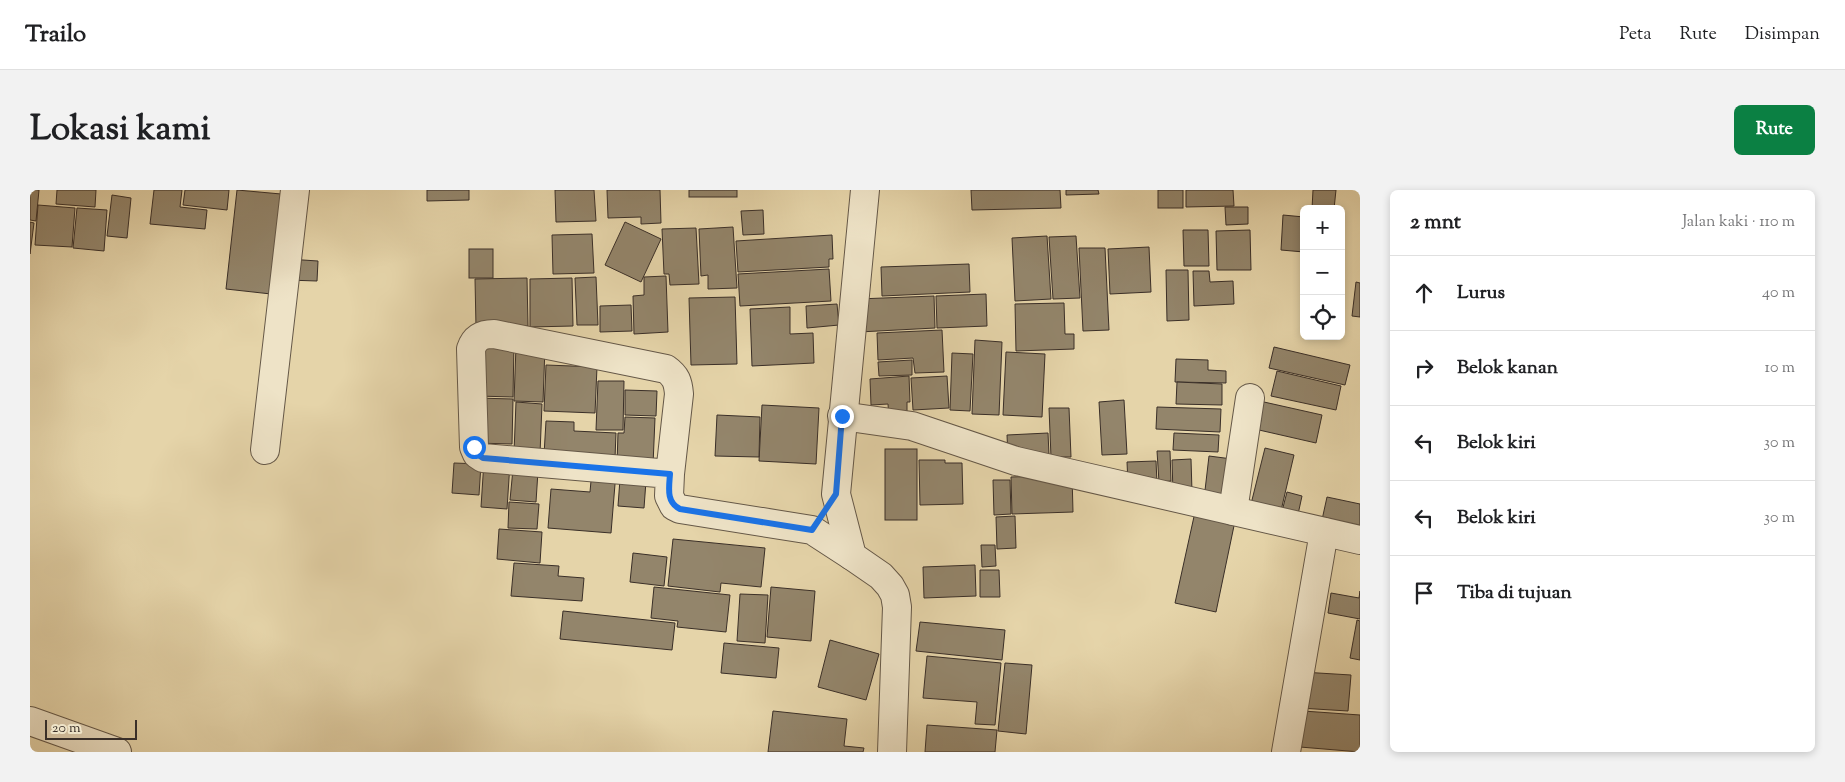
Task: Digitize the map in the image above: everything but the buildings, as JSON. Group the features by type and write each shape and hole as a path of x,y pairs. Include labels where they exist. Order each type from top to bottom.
{"street":[{"path":"265,450 295,190"},
{"path":"852,556 836,494 865,190"},
{"path":"670,474 483,458 477,454 473,437 471,349 473,342 485,334 494,334 666,369 673,374 678,383 679,394 670,474 670,502 674,506 680,509 812,530 880,576 890,586 895,595 897,607 892,752"},
{"path":"1233,511 1250,398"},
{"path":"842,416 912,426 1016,461 1360,540"},
{"path":"812,530 836,494"},
{"path":"1286,752 1324,532"},
{"path":"30,721 118,752"}],"route":[{"path":"474,447 477,454 483,458 670,474 670,502 680,509 812,530 836,494 842,416"}]}
